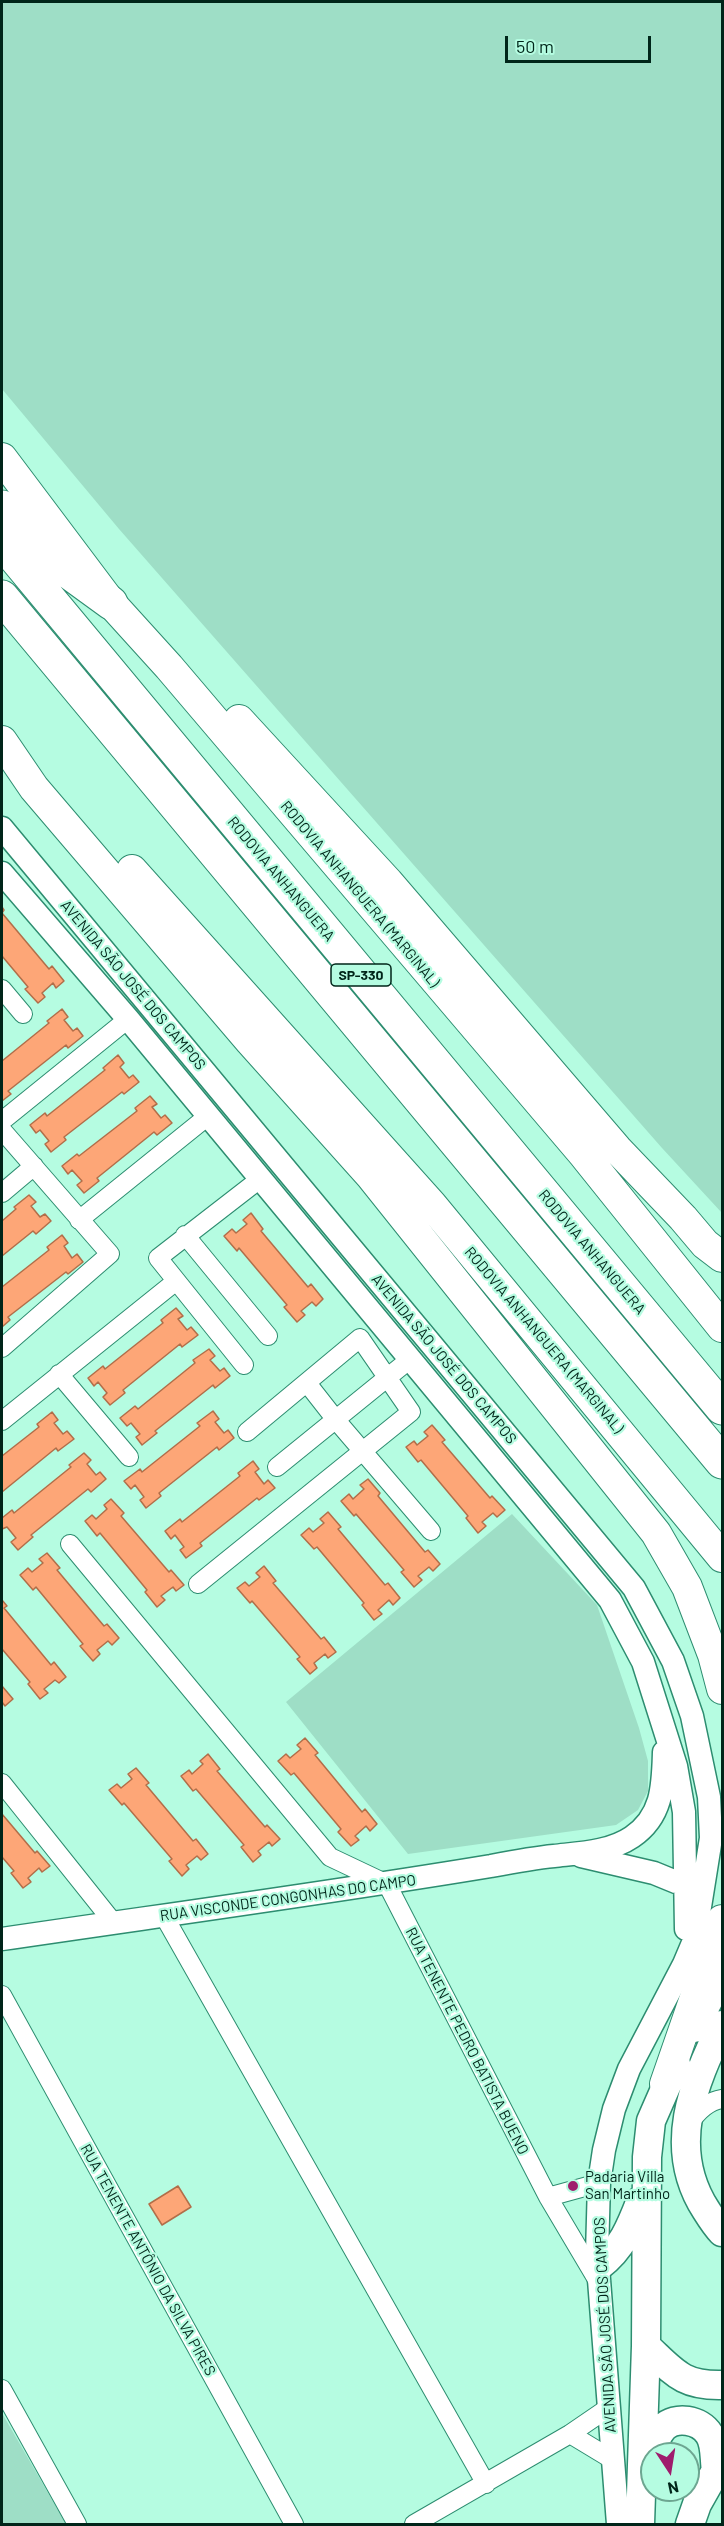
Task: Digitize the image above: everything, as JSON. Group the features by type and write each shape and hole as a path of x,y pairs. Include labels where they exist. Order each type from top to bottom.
{"highway":[{"name":"RODOVIA ANHANGUERA (MARGINAL)","path":"2,458 111,603 169,667 584,1155 723,1327"},
{"path":"2,507 56,563 111,603"},
{"name":"RODOVIA ANHANGUERA","path":"2,542 723,1408"},
{"name":"SP-330","path":"2,597 723,1462"},
{"path":"169,667 222,702 388,882 617,1149 705,1244 723,1257"},
{"name":"RODOVIA ANHANGUERA (MARGINAL)","path":"2,725 432,1205 723,1557"},
{"path":"2,741 42,797 250,1041 370,1175 656,1533 687,1587 713,1655 723,1689"},
{"path":"665,2084 723,1920"}],"main road":[{"path":"633,2522 646,2346 647,2175 651,2121 665,2084 723,1974"},
{"path":"720,2038 692,2099 685,2130 687,2165 696,2195 723,2232"},
{"path":"599,2275 627,2235 643,2194 647,2175"},
{"path":"646,2346 687,2382 703,2386 723,2385"},
{"path":"654,2442 664,2426 686,2421 698,2423 709,2433 714,2443 719,2466 697,2504 690,2524"},
{"path":"633,2522 640,2497"}],"street":[{"name":"AVENIDA SÃO JOSÉ DOS CAMPOS","path":"2,828 634,1588 673,1661 692,1716 709,1797 711,1838 695,1885 684,1964 629,2069 614,2109 599,2183 599,2275 613,2460 633,2522"},
{"name":"AVENIDA SÃO JOSÉ DOS CAMPOS","path":"2,873 128,1019 610,1600 643,1662 665,1726 676,1766 695,1885"},
{"path":"2,989 23,1014"},
{"path":"2,1121 128,1019"},
{"path":"79,1220 208,1116"},
{"path":"2,1130 110,1254 2,1348"},
{"path":"2,1193 34,1166"},
{"path":"244,1365 158,1258 184,1235 260,1179"},
{"path":"184,1235 268,1336"},
{"path":"2,1421 175,1281"},
{"path":"198,1584 411,1412 390,1378 360,1338 247,1432"},
{"path":"277,1467 390,1378 409,1360"},
{"path":"59,1374 129,1457"},
{"path":"307,1383 431,1531"},
{"path":"70,1544 330,1857 387,1884"},
{"name":"RUA VISCONDE CONGONHAS DO CAMPO","path":"2,1939 387,1884 493,1865 574,1855 616,1846 644,1827 656,1811 661,1799 665,1726"},
{"path":"2,1783 113,1922"},
{"name":"RUA VISCONDE CONGONHAS DO CAMPO","path":"574,1855 695,1885"},
{"name":"RUA TENENTE PEDRO BATISTA BUENO","path":"387,1884 548,2197 599,2275"},
{"path":"164,1916 486,2484"},
{"name":"RUA TENENTE ANTÔNIO DA SILVA PIRES","path":"2,1995 294,2524"},
{"path":"685,2130 694,2116 708,2104 723,2099"},
{"path":"548,2197 599,2183"},
{"path":"2,2389 77,2524"},
{"path":"414,2524 570,2434 608,2408"},
{"path":"570,2434 613,2460"}],"green space":[{"path":"2,2 722,2 722,1213 662,1148 119,529 2,389"},
{"path":"512,1514 597,1605 639,1728 648,1761 648,1791 638,1810 616,1825 408,1854 286,1702"},
{"path":"2,2413 66,2524 2,2524"}],"building":[{"path":"2,913 49,969 52,966 64,981 56,988 53,983 42,993 45,997 38,1003 25,989 28,987 2,956"},
{"path":"62,1009 68,1017 64,1020 73,1031 77,1028 83,1036 68,1048 66,1045 8,1091 11,1094 2,1101 2,1061 49,1023 47,1021"},
{"path":"118,1055 124,1063 120,1067 129,1078 133,1075 139,1082 124,1094 122,1092 64,1137 66,1140 51,1152 45,1144 49,1141 40,1130 36,1133 30,1125 45,1113 47,1116 105,1070 103,1068"},
{"path":"150,1096 157,1104 152,1107 161,1118 165,1115 172,1123 157,1135 154,1132 97,1178 99,1181 84,1193 77,1185 82,1181 72,1170 68,1174 62,1166 77,1154 79,1156 137,1111 135,1108"},
{"path":"29,1195 36,1202 31,1206 40,1217 45,1214 51,1221 36,1234 33,1231 2,1256 2,1221"},
{"path":"251,1213 263,1229 261,1231 308,1287 311,1284 323,1299 316,1306 312,1302 301,1311 305,1315 297,1322 284,1307 287,1305 239,1248 237,1251 224,1236 232,1229 236,1233 247,1224 243,1220"},
{"path":"62,1235 68,1243 64,1246 72,1258 77,1254 83,1262 68,1274 66,1272 8,1317 10,1320 2,1327 2,1287 49,1250 47,1247"},
{"path":"176,1308 183,1316 178,1319 187,1330 191,1327 198,1335 182,1347 180,1344 123,1390 125,1393 110,1405 103,1397 107,1393 98,1382 94,1386 88,1378 103,1366 105,1369 163,1323 161,1320"},
{"path":"209,1349 215,1356 210,1360 220,1371 224,1368 230,1376 215,1388 213,1385 155,1431 157,1433 142,1445 136,1437 140,1434 131,1423 127,1426 120,1418 135,1406 138,1409 195,1363 193,1360"},
{"path":"213,1411 219,1419 215,1422 224,1433 228,1430 234,1438 219,1450 217,1447 159,1493 161,1496 146,1508 140,1500 144,1497 135,1485 131,1489 124,1481 140,1469 142,1472 200,1426 197,1423"},
{"path":"52,1412 58,1420 54,1423 63,1434 67,1431 74,1439 58,1451 56,1448 2,1492 2,1456 39,1427 37,1424"},
{"path":"432,1425 445,1440 442,1442 490,1498 492,1496 505,1510 497,1517 493,1513 482,1522 486,1526 478,1533 466,1518 468,1516 421,1460 418,1462 406,1447 414,1441 417,1445 428,1436 424,1432"},
{"path":"84,1453 91,1460 87,1464 96,1475 100,1472 106,1479 91,1492 88,1489 31,1535 33,1537 18,1550 11,1542 16,1538 7,1527 2,1529 2,1518 12,1510 14,1513 71,1467 69,1465"},
{"path":"253,1461 259,1469 255,1472 264,1484 268,1480 275,1488 259,1500 257,1498 200,1543 202,1546 186,1558 180,1550 184,1547 175,1535 171,1539 165,1531 180,1519 182,1522 240,1476 238,1473"},
{"path":"368,1479 380,1493 378,1496 425,1552 428,1550 440,1564 433,1571 429,1567 418,1576 422,1580 414,1587 401,1572 404,1570 356,1514 354,1516 341,1501 349,1494 353,1499 364,1489 360,1485"},
{"path":"111,1499 124,1513 121,1516 169,1572 171,1570 184,1585 176,1591 173,1587 161,1596 165,1600 157,1607 145,1592 147,1590 100,1533 97,1536 85,1521 92,1515 96,1519 107,1509 104,1505"},
{"path":"328,1512 341,1527 338,1529 385,1585 388,1583 400,1598 393,1605 389,1600 378,1610 382,1614 374,1620 362,1605 364,1603 317,1547 314,1549 301,1535 309,1528 313,1532 324,1523 320,1519"},
{"path":"47,1553 60,1568 57,1570 104,1626 107,1624 119,1638 112,1645 108,1641 97,1650 100,1654 93,1661 80,1646 83,1644 36,1587 33,1590 20,1575 28,1568 32,1572 43,1563 39,1559"},
{"path":"264,1566 276,1581 273,1583 321,1639 324,1637 336,1652 328,1658 325,1654 314,1663 317,1668 310,1674 297,1659 300,1657 252,1601 250,1603 237,1588 245,1582 249,1586 260,1577 256,1573"},
{"path":"2,1600 7,1606 4,1608 51,1665 54,1662 66,1677 59,1683 55,1680 44,1689 48,1693 40,1699 28,1684 30,1682 2,1649"},
{"path":"2,1686 13,1699 5,1706 2,1702"},
{"path":"305,1738 318,1753 315,1755 362,1812 365,1809 377,1824 370,1831 366,1826 355,1836 359,1840 351,1846 338,1832 341,1829 294,1773 291,1775 278,1761 286,1754 290,1758 301,1749 297,1745"},
{"path":"208,1754 220,1769 217,1771 265,1827 267,1825 280,1839 272,1846 269,1842 258,1851 261,1855 253,1862 241,1847 244,1845 196,1789 193,1791 181,1776 189,1770 192,1774 203,1764 200,1761"},
{"path":"136,1768 149,1783 146,1785 193,1841 196,1839 208,1854 201,1860 197,1856 186,1865 189,1869 182,1876 169,1861 172,1859 124,1803 122,1805 109,1790 117,1784 121,1788 132,1779 128,1774"},
{"path":"2,1814 35,1853 37,1851 50,1866 42,1872 39,1868 28,1878 31,1882 23,1888 11,1873 14,1871 2,1857"},
{"path":"178,2186 191,2207 162,2225 149,2204"}],"place":[{"name":"Padaria Villa San Martinho","path":"573,2186"}]}
